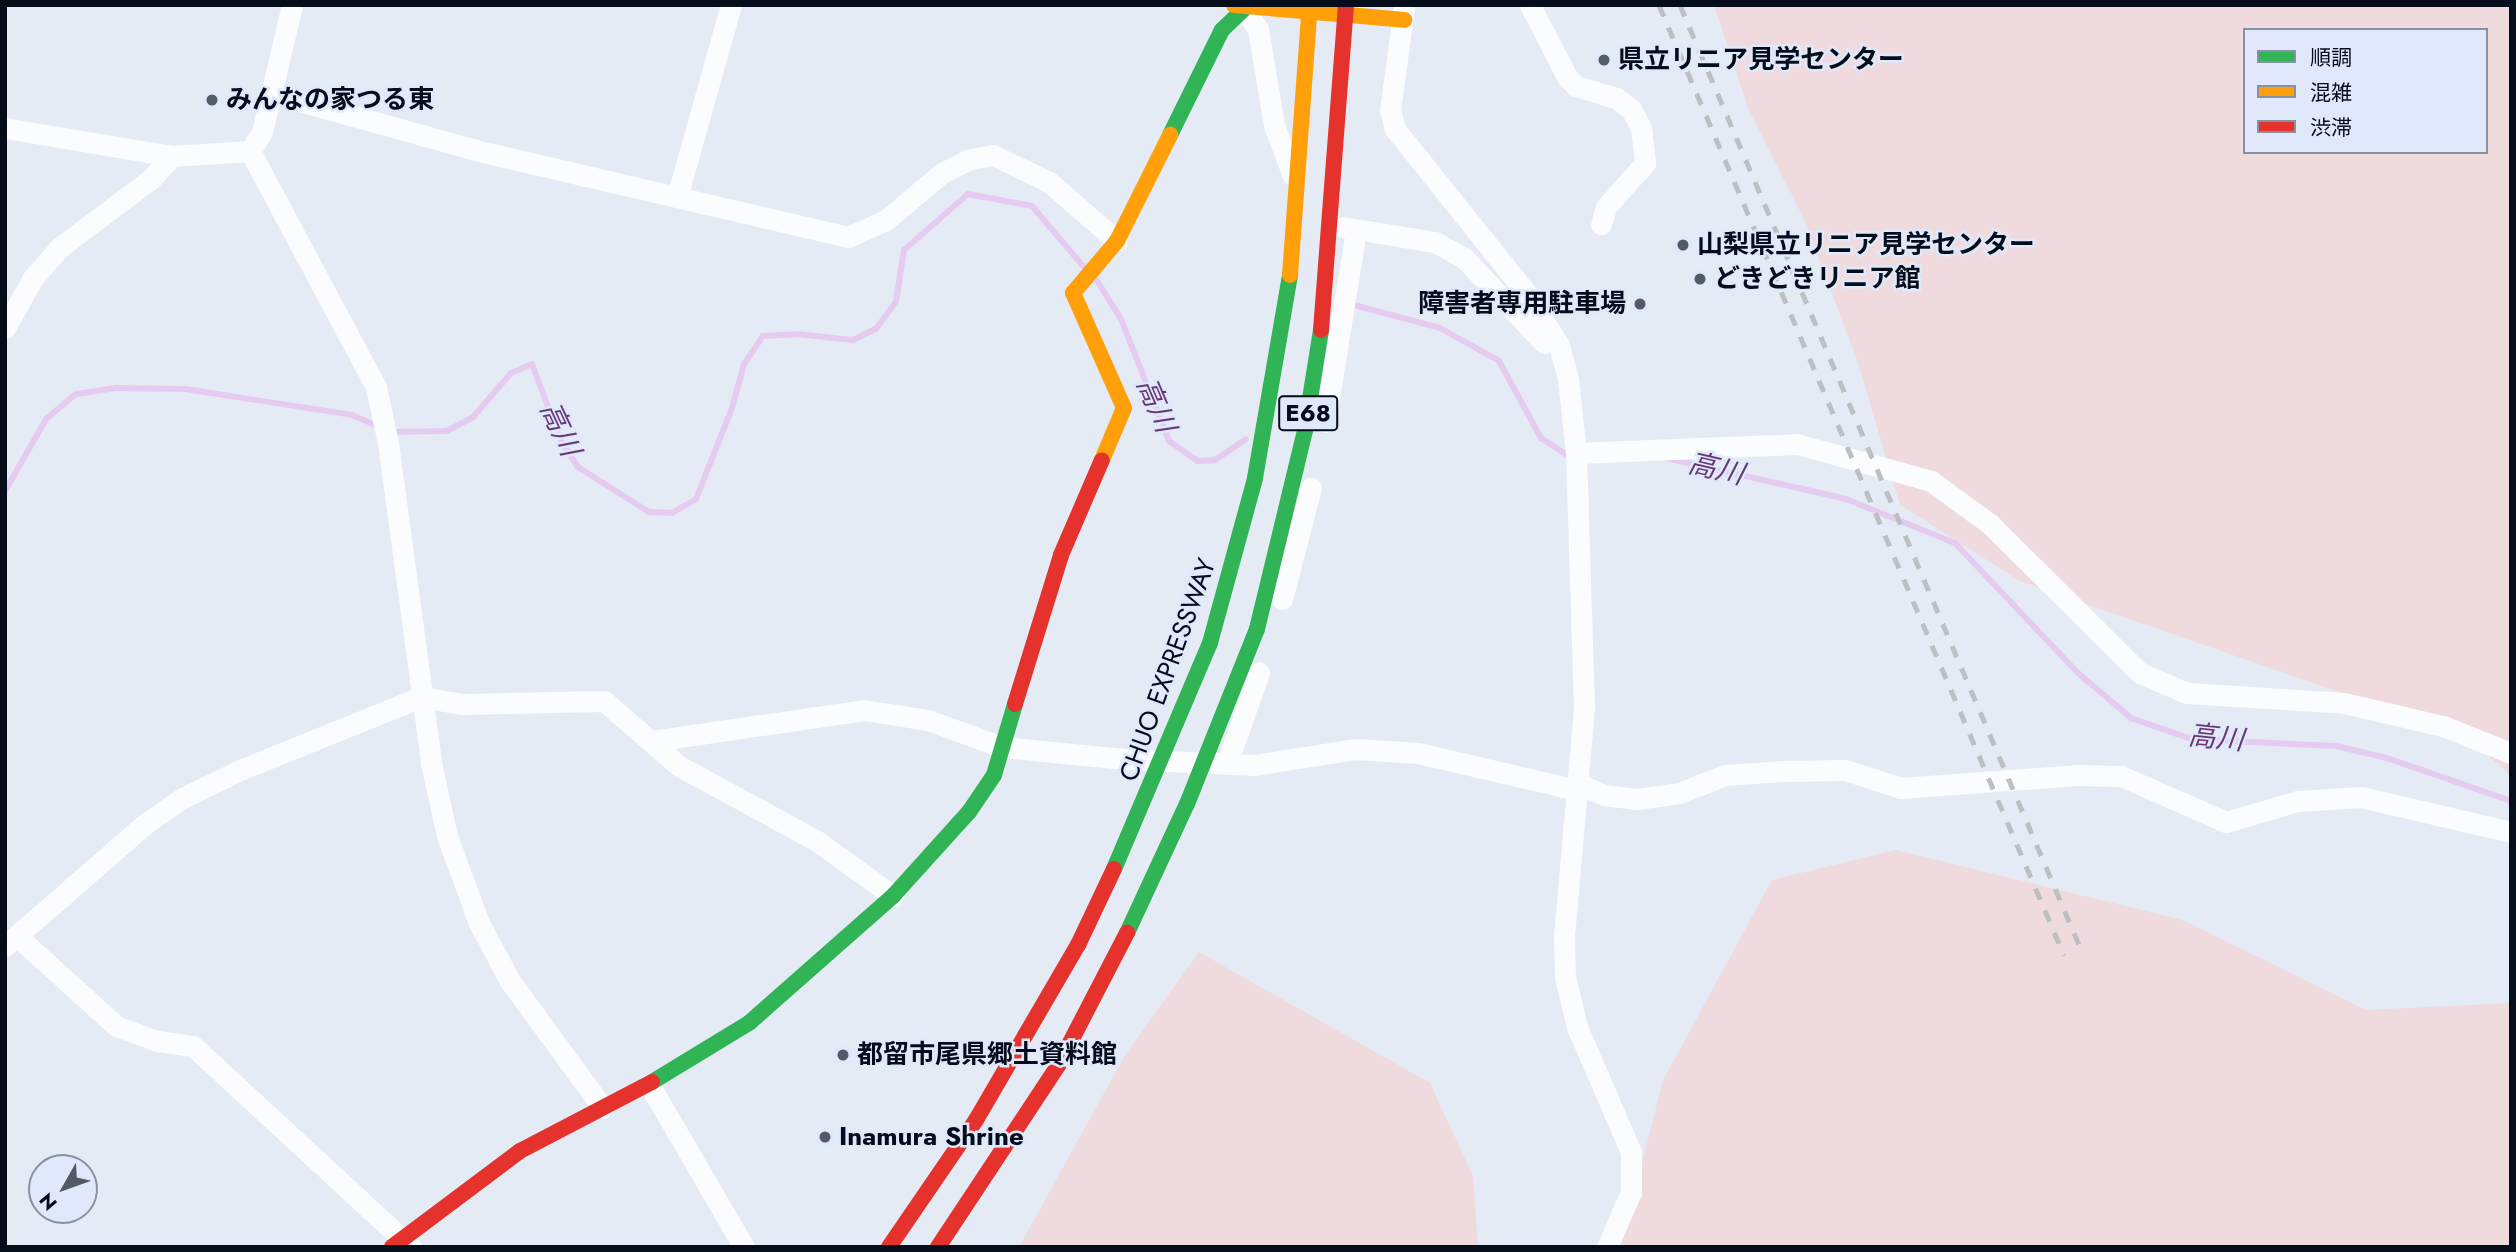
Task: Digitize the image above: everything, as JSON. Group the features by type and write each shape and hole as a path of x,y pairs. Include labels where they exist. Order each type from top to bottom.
{"main road":[{"name":"CHUO EXPRESSWAY","path":"889,1247 1020,1049 1078,945 1149,795 1210,643 1255,478 1284,321 1298,205 1310,5"},
{"name":"E68","path":"938,1247 1059,1064 1118,953 1187,804 1257,629 1305,430 1323,320 1346,5"},
{"path":"402,1243 520,1151 701,1056 749,1023 893,896 969,812 994,775 1061,555 1124,408 1073,293 1113,245 1222,30 1239,7 1404,13"}],"street":[{"path":"250,151 262,132 292,5"},
{"path":"677,197 731,5"},
{"path":"1530,5 1567,77 1576,86 1616,98 1631,109 1641,128 1645,163 1606,207 1601,223"},
{"path":"1239,7 1258,29 1274,125 1286,161 1320,217 1356,231 1435,242 1464,258 1535,331 1568,379"},
{"path":"1404,13 1390,110 1395,129 1525,292 1559,345 1568,379 1576,453 1584,708 1575,786 1565,977 1577,1027 1631,1152 1631,1192 1606,1247"},
{"path":"270,93 479,151 848,237 886,220 942,173 967,160 993,155 1049,181 1113,245"},
{"path":"5,128 172,156 250,151"},
{"path":"250,151 320,287 355,344 376,387 388,443 421,697 447,836 479,923 510,981 603,1108"},
{"path":"5,328 33,278 59,248 151,180 172,156"},
{"path":"1227,764 1292,569 1343,321 1356,231"},
{"path":"1576,453 1797,444 1931,481 1990,524 2140,673 2187,693 2344,703 2443,726 2511,753"},
{"path":"402,1243 193,1046 157,1041 116,1026 12,942 145,824 181,799 240,771 421,697 462,704 604,701 679,766 817,841 893,896"},
{"path":"652,741 864,710 928,720 1002,747 1255,765 1356,749 1418,753 1637,799 1679,793 1726,775 1782,771 1845,770 1901,788 2121,776 2226,822 2298,801 2361,797 2511,832"},
{"path":"649,1084 744,1247"}],"shaded area":[{"path":"1714,5 2511,5 2511,776 2466,736 2020,581 1900,505 1858,363 1804,219 1748,108"},
{"path":"1896,850 2183,920 2366,1010 2511,1003 2511,1247 1621,1247 1663,1080 1772,880"},
{"path":"1199,952 1430,1083 1473,1176 1478,1247 1019,1247 1125,1055"}],"waterway":[{"name":"高川","path":"391,432 447,431 473,417 511,373 532,364 561,441 578,467 649,512 672,513 696,499 732,408 744,364 763,336 797,334 853,340 876,329 896,301 904,250 968,194 1032,206 1083,266"},
{"name":"高川","path":"1096,279 1121,319 1169,441 1198,461 1215,460 1246,439"},
{"name":"高川","path":"1350,304 1440,328 1499,361 1541,438 1572,458"},
{"name":"高川","path":"5,491 46,419 76,394 116,388 185,389 352,415 378,426"},
{"name":"高川","path":"1666,458 1846,499 1955,543 2078,673 2131,718 2191,739 2336,746 2387,758 2511,801"}],"railway":[{"path":"1659,5 2064,955"},
{"path":"1680,5 2080,947"}],"traffic: fast":[{"path":"1170,135 1222,30 1244,9"},
{"path":"1114,869 1210,643 1255,478 1290,275"},
{"path":"1127,933 1187,804 1257,629 1305,430 1321,330"},
{"path":"652,1082 749,1023 893,896 969,812 994,775 1015,704"}],"traffic: slow":[{"path":"1234,5 1404,20"},
{"path":"1290,275 1310,5"},
{"path":"1102,460 1124,408 1073,293 1117,241 1170,135"}],"traffic: jam":[{"path":"1321,330 1346,5"},
{"path":"1015,704 1061,555 1102,460"},
{"path":"889,1247 976,1120 1078,945 1114,869"},
{"path":"938,1247 1059,1064 1127,933"},
{"path":"392,1247 520,1151 652,1082"}],"place":[{"name":"県立リニア見学センター","path":"1604,60"},
{"name":"みんなの家つる東","path":"212,100"},
{"name":"山梨県立リニア見学センター","path":"1683,245"},
{"name":"どきどきリニア館","path":"1700,279"},
{"name":"障害者専用駐車場","path":"1640,304"},
{"name":"都留市尾県郷土資料館","path":"843,1055"},
{"name":"Inamura Shrine","path":"825,1137"}]}
